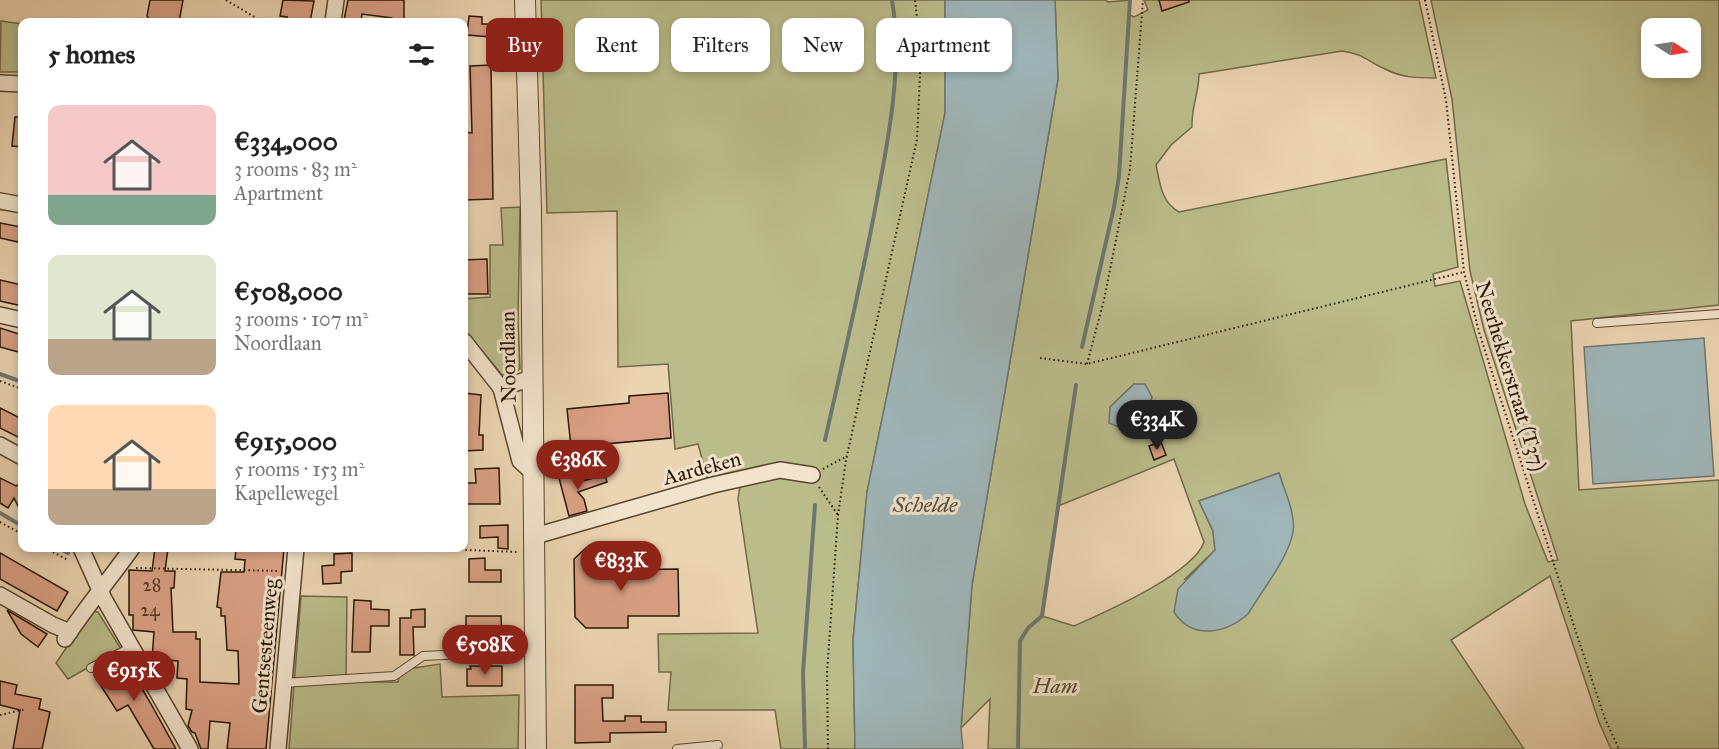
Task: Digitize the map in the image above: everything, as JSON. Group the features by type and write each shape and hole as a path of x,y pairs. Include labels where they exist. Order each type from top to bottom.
{"street":[{"path":"334,18 336,0"},
{"name":"Noordlaan","path":"525,0 534,474 536,749"},
{"path":"0,83 18,84"},
{"path":"0,201 18,204"},
{"path":"0,315 18,319"},
{"path":"468,346 501,388 520,461 534,474"},
{"path":"501,388 532,378"},
{"path":"0,445 18,455"},
{"name":"Aardeken","path":"535,545 758,475 780,470 812,475"},
{"path":"83,552 101,592 190,749"},
{"path":"0,595 68,635 86,607 101,592 129,552"},
{"name":"Gentsesteenweg","path":"278,749 295,552"}],"lane":[{"path":"1597,323 1719,314"},
{"path":"91,668 132,647"},
{"path":"283,683 394,676 423,656 536,651"},
{"path":"677,749 718,745"}],"path":[{"path":"226,0 256,18"},
{"path":"828,749 827,673 838,515 847,456 917,139 921,54 915,0"},
{"path":"1087,364 1104,300 1130,169 1143,0"},
{"name":"Neerhekkerstraat (T37)","path":"1425,0 1446,100 1464,272 1479,332 1533,503 1605,719 1618,749"},
{"path":"1040,358 1087,364 1464,272"},
{"path":"0,381 18,388"},
{"path":"838,515 812,475 847,456"},
{"path":"0,522 18,532"},
{"path":"468,547 535,545"},
{"path":"53,552 68,560"},
{"path":"118,568 293,571"},
{"path":"0,715 26,709"}],"green space":[{"path":"541,0 945,0 945,18 876,18 876,72 945,72 945,113 867,492 853,640 855,749 781,749 775,710 668,710 671,672 659,672 658,634 758,633 738,499 740,486 708,481 698,444 675,449 668,364 618,367 617,211 547,213 543,72 563,72 563,18 542,18"},
{"name":"Ham","path":"1055,0 1106,0 1108,2 1130,0 1130,15 1134,17 1148,10 1144,0 1419,0 1436,78 1404,76 1391,72 1361,56 1342,51 1199,74 1192,127 1171,145 1156,165 1159,179 1168,203 1179,212 1446,159 1458,267 1433,274 1435,286 1460,281 1525,504 1548,562 1558,560 1484,330 1470,271 1452,99 1431,0 1719,0 1719,305 1571,321 1579,490 1719,480 1719,749 1611,749 1599,722 1550,576 1451,640 1524,749 988,749 990,699 961,728 972,585 1058,79","holes":["1134,384 1152,397 1148,409 1137,419 1110,407","1174,459 1204,542 1197,554 1183,567 1146,591 1074,626 1042,616 1058,506","1279,473 1285,493 1184,580 1215,550 1213,531 1199,501"]},
{"path":"1,21 18,23 18,72 0,72"},
{"path":"520,207 518,320 520,369 511,374 502,375 468,334 468,299 490,297 490,245 503,245 501,208"},
{"path":"301,596 347,597 346,682 398,682 401,670 440,664 442,697 519,695 518,749 289,749"},
{"path":"91,611 98,612 121,649 68,679 56,663"}],"water":[{"name":"Schelde","path":"945,0 1055,0 1058,79 972,585 961,728 963,749 855,749 853,640 867,492 945,113 945,72 1012,72 1012,18 945,18"},
{"path":"1704,338 1714,476 1593,484 1584,347"},
{"path":"1134,384 1145,384 1152,397 1148,408 1121,428 1109,423 1110,407"},
{"path":"1279,473 1291,509 1293,525 1290,542 1280,563 1248,614 1239,621 1219,630 1199,630 1190,627 1174,612 1178,589 1215,550 1213,531 1199,501"}],"building":[{"path":"150,0 183,0 180,18 148,18"},
{"path":"283,0 314,1 311,18 280,16"},
{"path":"348,0 404,0 404,18 362,14 361,18 344,18"},
{"path":"1159,0 1189,0 1189,2 1162,11"},
{"path":"469,16 482,17 482,24 486,24 486,37 468,35"},
{"path":"486,65 486,72 491,72 493,199 468,200 468,132 472,133 470,66"},
{"path":"15,117 18,117 18,147 12,146"},
{"path":"0,223 18,226 18,242 0,238"},
{"path":"487,259 488,294 468,294 468,260"},
{"path":"0,280 18,284 18,305 0,301"},
{"path":"0,328 18,334 18,352 0,347"},
{"path":"468,393 481,395 479,435 483,435 483,450 468,451"},
{"path":"668,393 671,438 605,444 614,463 612,463 613,472 602,474 595,445 571,447 567,409 629,403 629,396"},
{"path":"0,408 18,417 18,437 0,428"},
{"path":"1161,442 1166,455 1154,460 1149,446"},
{"path":"499,468 500,504 468,504 468,483 476,483 475,469"},
{"path":"579,473 582,481 605,475 607,482 578,492 584,499 587,511 569,516 559,478"},
{"path":"0,478 18,485 18,506 14,498 8,508 0,503"},
{"path":"508,525 508,549 498,548 498,537 480,538 480,526"},
{"path":"598,547 598,558 609,558 609,570 678,569 679,616 628,616 628,628 586,628 575,617 574,559 586,548"},
{"path":"154,552 167,552 165,571 175,571 174,588 171,588 173,632 196,632 196,639 200,639 200,682 239,684 238,651 227,650 225,616 221,616 221,608 217,607 221,572 244,572 245,560 235,559 236,552 284,552 266,749 227,749 230,723 210,721 208,749 201,749 195,733 188,726 192,710 186,709 187,679 177,678 178,661 152,659 154,632 133,630 133,615 129,615 129,570 152,571"},
{"path":"0,553 68,592 57,611 0,579"},
{"path":"352,553 352,571 341,572 341,583 323,584 322,566 334,565 334,554"},
{"path":"485,558 485,570 501,570 501,582 469,582 469,559"},
{"path":"354,600 371,601 371,609 389,610 389,626 371,626 370,652 352,652"},
{"path":"425,609 425,627 413,627 414,655 400,655 400,618 411,618 411,610"},
{"path":"7,610 47,634 38,647 21,634"},
{"path":"466,616 501,616 502,639 466,639"},
{"path":"124,658 176,749 154,749 128,705 117,711 94,675"},
{"path":"470,666 502,666 502,686 467,686 467,669 471,669"},
{"path":"0,681 17,685 15,694 41,699 39,709 50,712 42,749 13,749 20,710 0,705"},
{"path":"575,685 613,685 613,698 602,698 603,721 625,721 625,716 641,716 641,722 666,722 666,732 610,733 610,742 575,743"}],"waterway":[{"path":"825,440 865,260 890,125 896,49 892,0"},
{"path":"1082,347 1119,176 1130,0"},
{"path":"0,374 18,381"},
{"path":"1018,749 1020,641 1028,628 1042,616 1076,385"},
{"path":"805,749 803,673 815,505"},
{"path":"0,513 18,524"}]}
